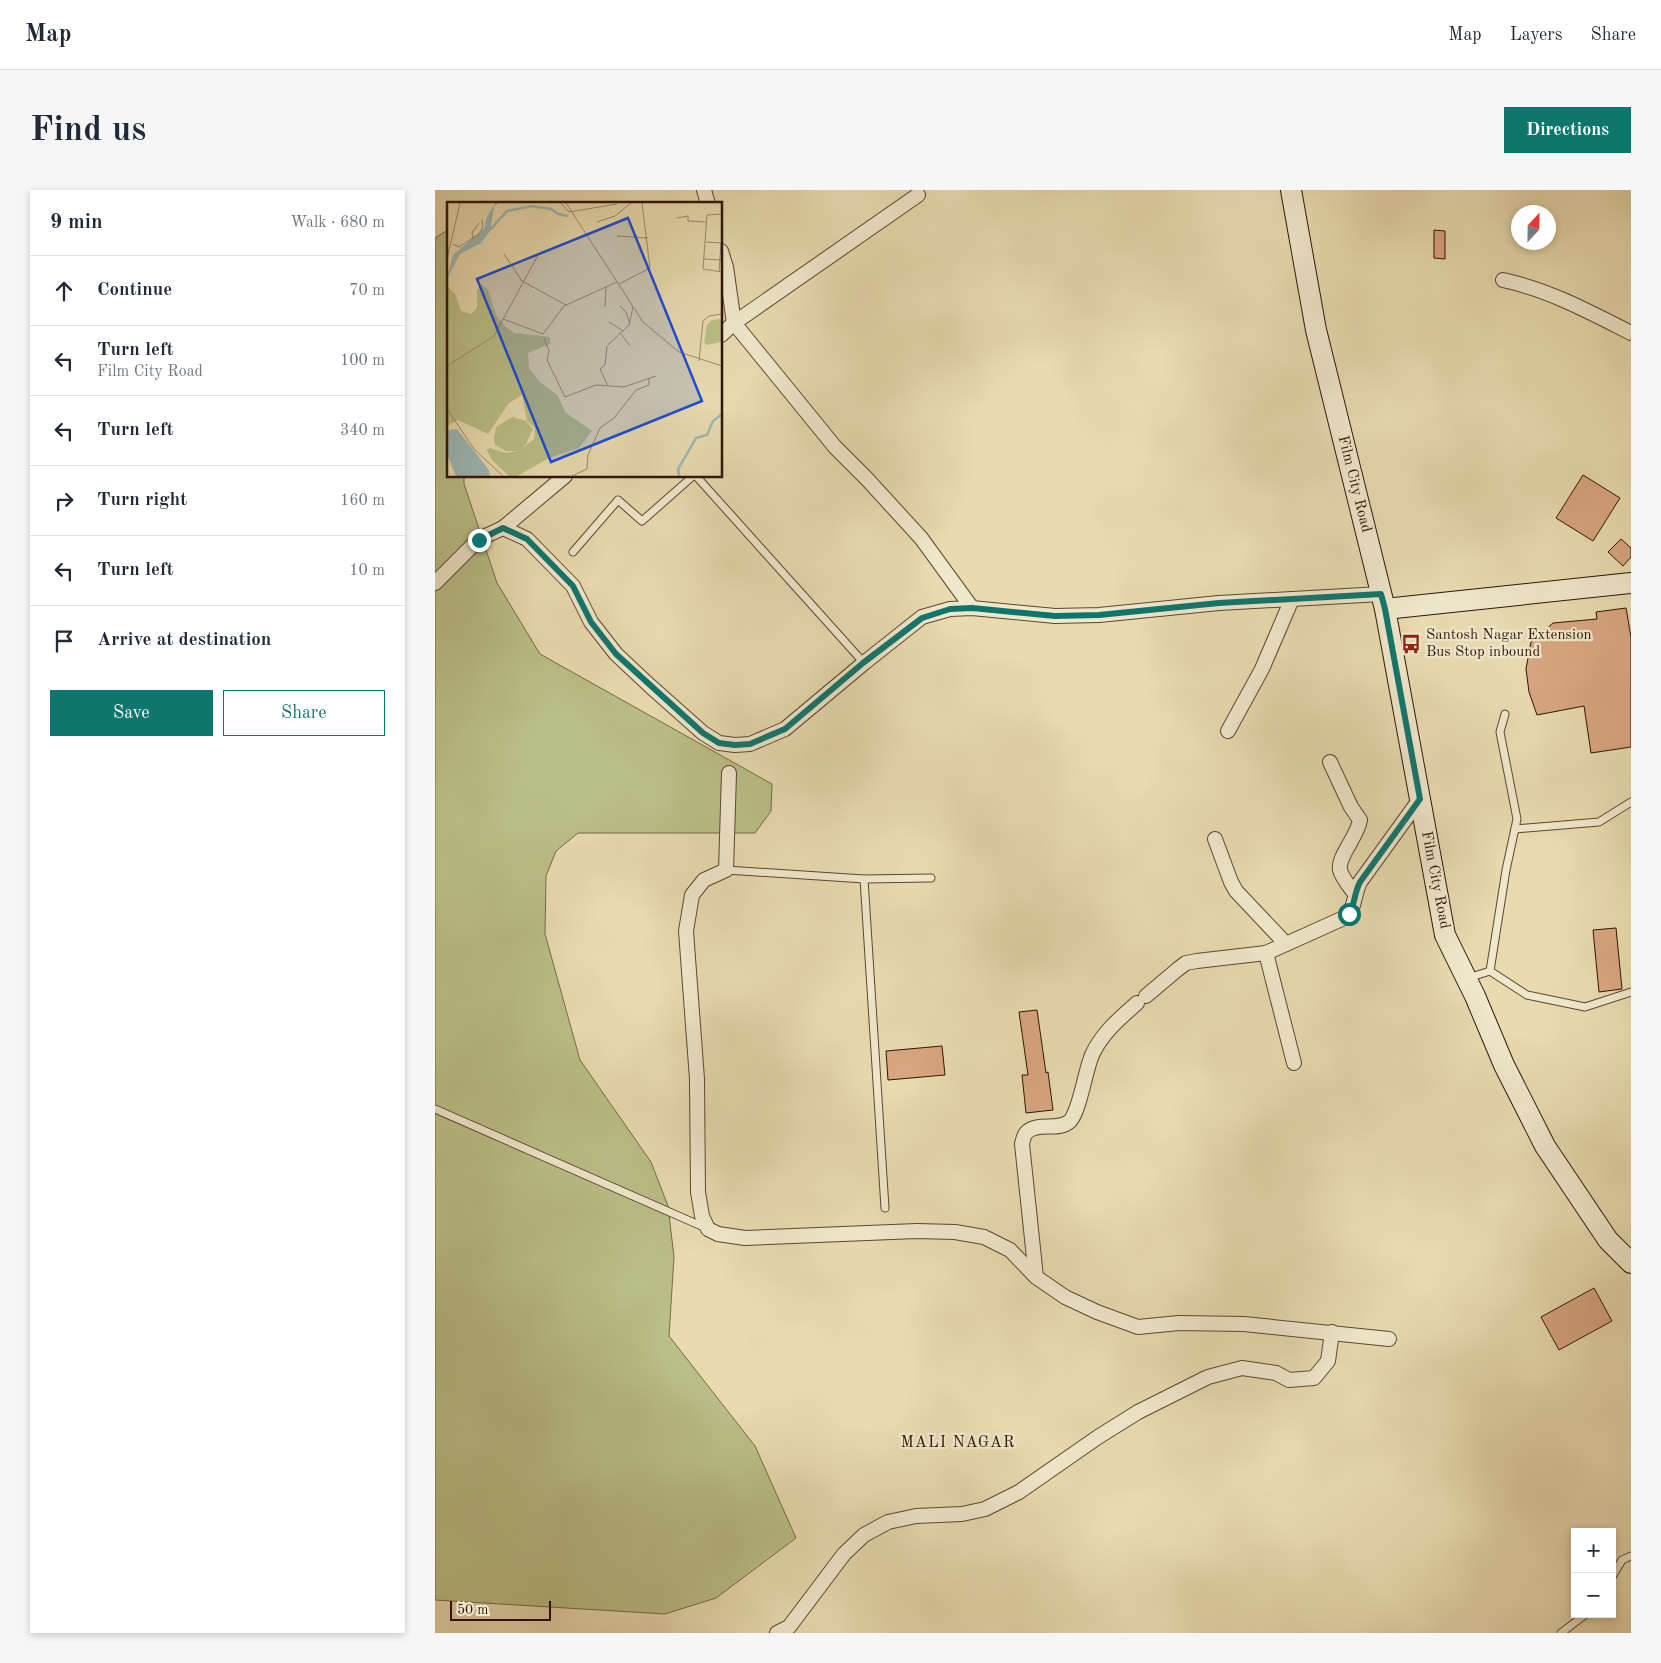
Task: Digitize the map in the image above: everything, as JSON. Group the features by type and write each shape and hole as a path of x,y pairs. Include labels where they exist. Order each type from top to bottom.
{"street":[{"name":"Film City Road","path":"1291,190 1316,330 1383,602 1445,935 1467,978 1504,1065 1545,1146 1608,1240 1631,1263"},
{"path":"723,333 734,323 918,195"},
{"path":"723,258 734,323 835,447 921,538 972,608"},
{"path":"1503,280 1569,302 1631,333"},
{"path":"435,583 479,540 503,528 563,478"},
{"path":"503,528 527,539 573,586 591,622 616,654 703,733 719,743 735,745 750,744 785,729 863,663 922,618 950,609 972,608 1055,616 1099,615 1219,603 1292,599 1383,602 1631,583"},
{"path":"1228,731 1262,669 1292,599"},
{"path":"1330,762 1351,808 1360,820 1359,829 1339,863 1340,872 1355,894"},
{"path":"729,773 726,870 705,880 692,895 686,931 697,1079 698,1192 702,1216 709,1229 719,1234 745,1238 917,1231 955,1232 984,1237 1010,1250 1036,1277 1065,1297 1097,1312 1138,1327 1179,1323 1244,1324 1389,1339"},
{"path":"1036,1277 1022,1144 1025,1134 1031,1129 1062,1125 1069,1121 1075,1112 1091,1056 1109,1027 1187,963 1197,960 1266,953 1346,917 1352,910 1355,894 1360,882 1420,799"},
{"path":"1215,839 1231,882 1237,891 1286,944"},
{"path":"1266,953 1294,1063"},
{"path":"777,1633 794,1622 844,1554 864,1535 888,1522 916,1516 962,1514 985,1509 1019,1492 1138,1412 1208,1377 1242,1368 1276,1373 1289,1380 1314,1378 1328,1361 1332,1332"}],"lane":[{"path":"573,552 618,500 642,522 692,478"},
{"path":"696,478 863,663"},
{"path":"1490,972 1506,870 1517,819 1500,732 1505,714"},
{"path":"1515,829 1599,822 1631,802"},
{"path":"726,870 864,879 931,878"},
{"path":"864,879 885,1208"},
{"path":"1467,978 1490,972 1527,995 1585,1007 1631,992"},
{"path":"435,1109 709,1229"},
{"path":"1614,1573 1622,1560 1631,1556"},
{"path":"1561,1633 1581,1618"}],"green space":[{"path":"447,232 447,478 464,478 464,484 497,583 540,654 772,784 771,811 755,833 578,833 556,851 546,876 545,934 580,1060 651,1162 668,1206 674,1257 669,1336 755,1446 796,1538 716,1598 665,1614 435,1600 435,238"}],"building":[{"path":"1434,230 1445,231 1445,259 1434,258"},
{"path":"1583,475 1620,498 1593,541 1556,518"},
{"path":"1621,539 1631,548 1631,557 1623,566 1608,552"},
{"path":"1626,608 1631,637 1631,747 1591,753 1584,706 1537,715 1529,692 1526,669 1531,642 1553,623 1597,619 1596,612"},
{"path":"1616,928 1622,989 1599,992 1593,930"},
{"path":"1037,1010 1053,1110 1026,1113 1022,1075 1028,1075 1019,1012"},
{"path":"942,1046 945,1075 888,1080 886,1051"},
{"path":"1594,1288 1612,1321 1559,1350 1541,1317"}],"place":[{"name":"Santosh Nagar Extension Bus Stop inbound","path":"1411,644"}],"district":[{"name":"MALI NAGAR","path":"958,1443"}],"route":[{"path":"479,540 503,528 527,539 573,586 591,622 616,654 703,733 719,743 735,745 750,744 785,729 863,663 922,618 950,609 972,608 1055,616 1099,615 1219,603 1381,594 1420,799 1360,882 1355,894 1352,910 1349,914"}]}
